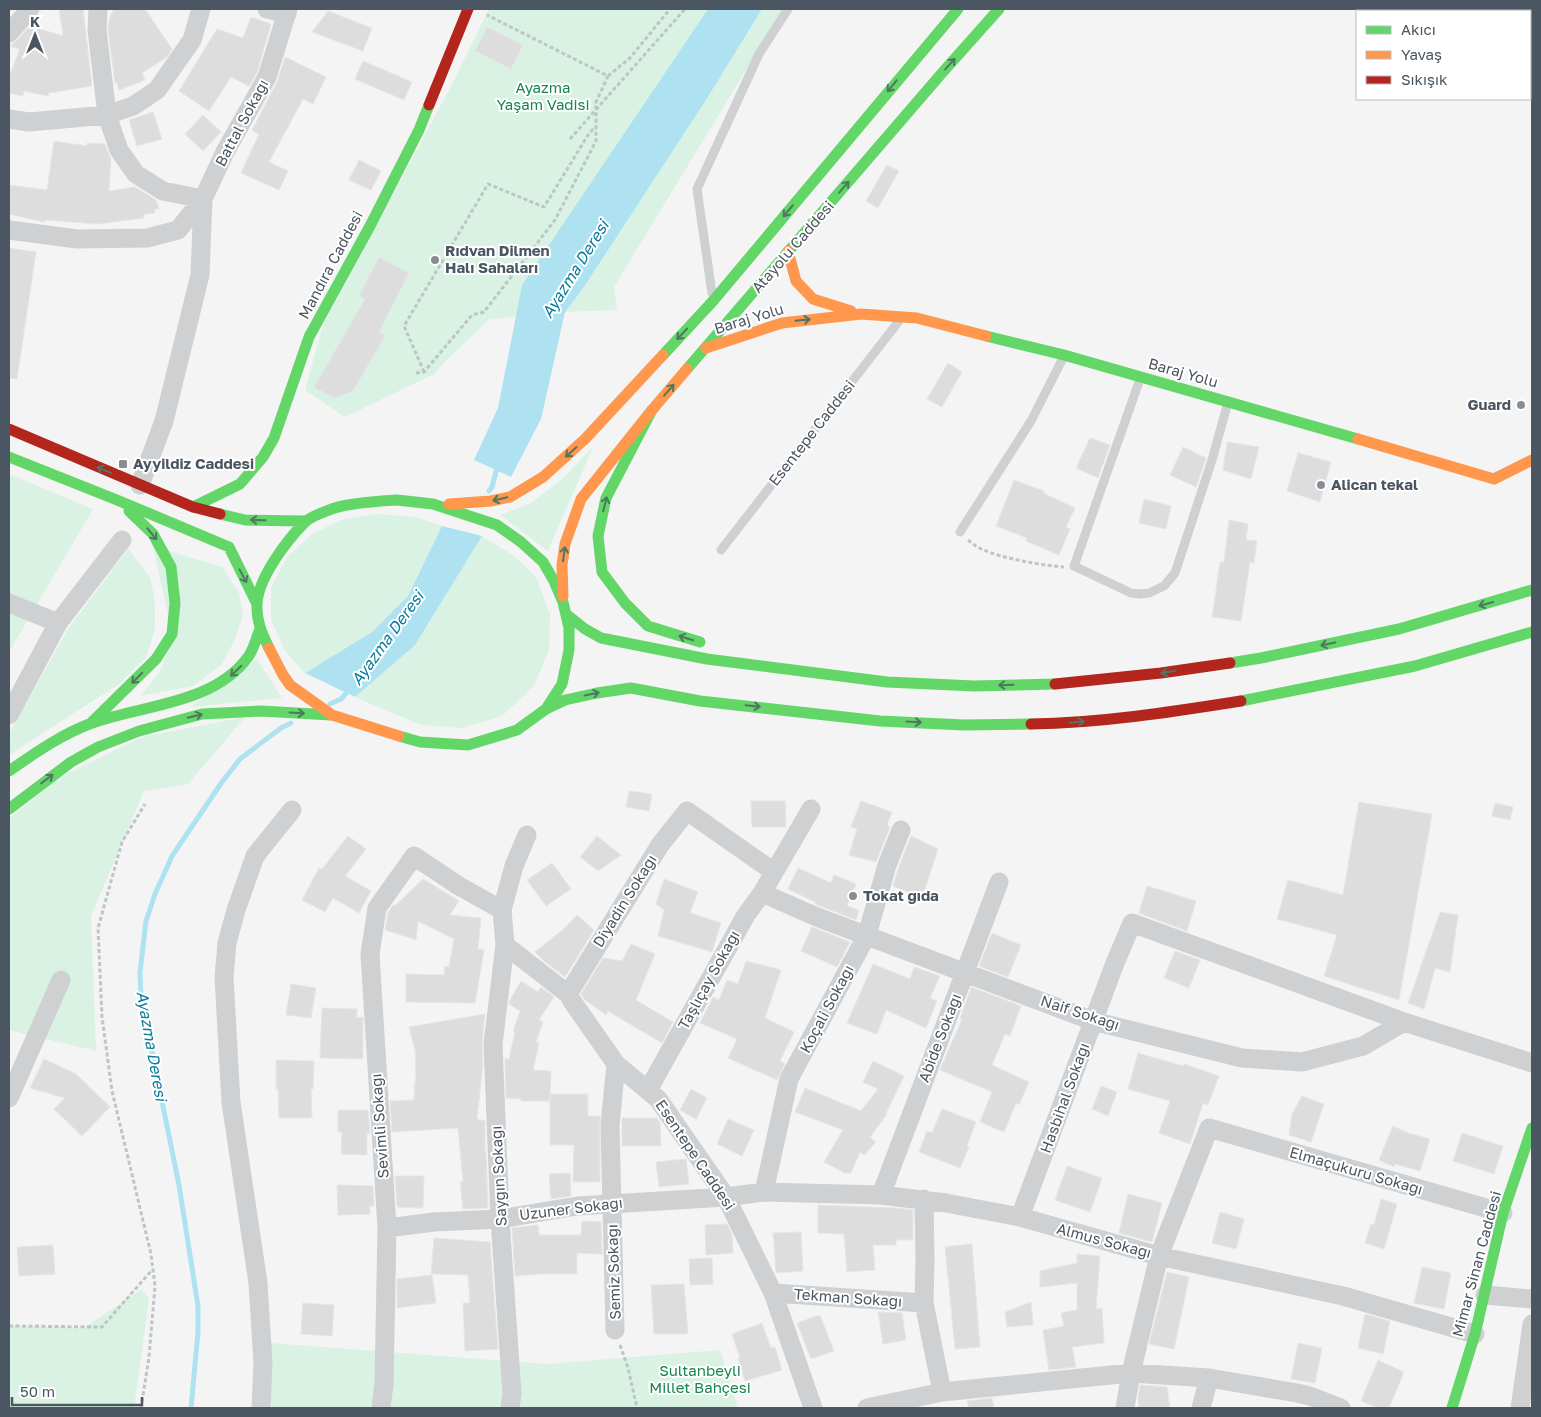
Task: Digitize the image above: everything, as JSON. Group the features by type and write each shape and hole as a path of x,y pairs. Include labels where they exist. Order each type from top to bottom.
{"main road":[{"name":"Mandıra Caddesi","path":"193,507 240,484 263,457 274,438 309,337 370,226 419,130 468,9"},
{"name":"Atayolu Caddesi","path":"433,504 465,504 510,497 543,477 585,439 713,301 958,9"},
{"name":"Atayolu Caddesi","path":"563,602 562,565 565,544 581,499 652,410 999,9"},
{"name":"Baraj Yolu","path":"788,251 796,281 813,299 861,314"},
{"name":"Baraj Yolu","path":"706,348 782,322 861,314 917,318 1064,355 1494,478 1532,460"},
{"path":"652,410 606,498 598,536 602,572 625,603 648,626 709,645"},
{"path":"9,429 193,507 245,520 306,521"},
{"path":"9,457 229,547 257,604"},
{"path":"91,723 156,659 172,634 174,618 175,603 171,567 153,534 117,500"},
{"path":"332,715 308,700 290,685 283,675 260,629 257,604 260,589 272,562 306,521 331,508 397,500 433,504 497,525 521,542 543,562 563,602 569,628 569,650 562,684 546,709"},
{"path":"566,614 585,629 601,638 708,659 887,682 974,686 1061,684 1161,674 1261,658 1399,629 1532,590"},
{"path":"9,771 49,744 91,723 121,714 160,706 202,693 232,675 249,657 260,629"},
{"path":"9,809 71,762 98,747 139,731 202,714 261,711 332,715 420,742 468,745 517,730 546,709 565,700 597,692 631,688 700,701 880,721 964,724 1051,724 1156,714 1256,699 1415,666 1532,632"},
{"path":"736,652 887,682"},
{"name":"Mimar Sinan Caddesi","path":"1452,1408 1485,1296 1503,1213 1525,1177 1532,1128"}],"street":[{"path":"9,33 30,9"},
{"path":"98,9 97,30 107,116 119,150 136,174 163,191 203,199 200,275 164,421 140,485"},
{"path":"9,119 29,122 107,116 133,106 157,90 192,40 201,9"},
{"path":"267,9 288,11"},
{"name":"Battal Sokağı","path":"9,230 77,239 147,238 178,230 203,199 225,152 268,76 288,11"},
{"path":"9,715 58,623 122,540"},
{"path":"9,603 58,623"},
{"name":"Taşlıçay Sokağı","path":"648,1090 746,915 762,893 811,809"},
{"path":"261,1408 263,1363 258,1283 231,1102 224,977 227,943 236,910 255,856 292,810"},
{"name":"Diyadin Sokağı","path":"568,994 660,845 687,811 774,872"},
{"name":"Koçali Sokağı","path":"764,1192 789,1079 867,935 887,865 902,830"},
{"path":"505,944 502,910 514,866 527,835"},
{"name":"Sevimli Sokağı","path":"381,1408 384,1384 386,1228 370,954 377,908 414,856 459,886 502,910"},
{"name":"Abide Sokağı","path":"881,1195 999,882"},
{"name":"Naif Sokağı","path":"762,893 817,916 1094,1021 1242,1058 1302,1062 1363,1046 1404,1022"},
{"name":"Hasbihal Sokağı","path":"1020,1217 1115,963 1132,924 1404,1022"},
{"name":"Esentepe Caddesi","path":"505,944 568,994 616,1064 658,1098 726,1197 773,1294 813,1408"},
{"name":"Saygın Sokağı","path":"505,944 493,1044 500,1219 512,1394 510,1408"},
{"path":"10,1092 61,980"},
{"path":"1404,1022 1532,1063"},
{"name":"Semiz Sokağı","path":"616,1064 610,1125 616,1330"},
{"name":"Elmaçukuru Sokağı","path":"1159,1256 1209,1128 1503,1213"},
{"name":"Almus Sokağı","path":"726,1197 764,1192 881,1195 924,1200 1020,1217 1159,1256 1342,1296 1475,1334"},
{"name":"Uzuner Sokağı","path":"386,1228 434,1222 500,1219 577,1206 726,1197"},
{"path":"924,1200 924,1303 942,1392"},
{"path":"1125,1408 1131,1373 1159,1256"},
{"name":"Tekman Sokağı","path":"773,1294 924,1303"},
{"path":"1485,1296 1532,1299"},
{"path":"1520,1408 1532,1324"},
{"path":"867,1408 942,1392 1131,1373 1209,1378 1341,1408"},
{"path":"1201,1408 1209,1378"}],"lane":[{"path":"713,301 697,189 759,54 788,9"},
{"name":"Esentepe Caddesi","path":"721,550 902,317"},
{"path":"960,532 1031,421 1064,355"},
{"path":"1140,377 1074,566 1131,593 1148,593 1164,586 1174,573 1212,460 1229,401"}],"path":[{"path":"416,373 424,372 472,315 484,312 554,220 596,141 596,102 608,76 630,58 670,9"},
{"path":"570,138 685,9"},
{"path":"484,13 608,76"},
{"path":"424,372 404,326 488,184 544,207 596,125"},
{"path":"960,532 984,551 997,555 1050,566 1074,566"},
{"path":"141,1408 149,1358 155,1286 151,1254 112,1091 102,1017 98,928 122,842 145,804"},
{"path":"9,1326 102,1328 153,1269"},
{"path":"616,1330 628,1368 637,1408"}],"green space":[{"name":"Ayazma Yaşam Vadisi","path":"489,9 708,9 522,285 517,316 488,320 434,374 345,417 305,390 323,325 449,90"},
{"path":"762,9 785,9 614,287 617,310 565,312 582,290 706,100"},
{"path":"593,447 548,551 500,515 531,503 563,478"},
{"path":"9,474 93,509 9,652"},
{"path":"378,514 416,517 442,526 408,596 372,632 305,673 285,651 271,619 271,587 287,557 312,534 341,520"},
{"path":"482,536 513,555 536,577 550,614 549,650 534,686 502,716 461,728 421,725 355,697 415,645"},
{"path":"153,546 222,567 239,593 243,615 235,639 222,664 193,686 140,696 159,673 173,639"},
{"path":"128,549 150,577 155,601 155,629 146,658 119,684 9,755 9,734 68,629"},
{"path":"257,659 282,698 190,707"},
{"path":"245,717 188,784 144,791 91,916 96,1051 9,1030 9,819 58,778 142,737"},
{"path":"142,1289 149,1299 134,1408 9,1408 9,1326 84,1328"},
{"name":"Sultanbeyli Millet Bahçesi","path":"270,1343 547,1364 720,1350 738,1408 266,1408"}],"water":[{"path":"708,9 762,9 706,100 582,290 565,312 541,419 511,477 474,460 498,408 522,285"},
{"path":"442,526 482,536 415,645 355,697 305,673 372,632 408,596"}],"building":[{"path":"59,9 83,9 92,86 49,93 48,96 24,91 23,96 9,93 9,77 20,49 10,46 30,26 63,36"},
{"path":"114,9 145,9 172,49 167,57 142,73 145,80 119,90 116,81 115,83 108,30 109,19"},
{"path":"328,11 372,28 363,51 312,32"},
{"path":"251,17 271,24 257,73 249,86 231,77 209,111 179,91 217,29 243,38"},
{"path":"487,27 523,45 511,69 475,51"},
{"path":"285,57 326,77 313,104 303,99 269,162 288,171 279,190 241,173 259,134 252,130 277,82"},
{"path":"363,61 412,82 404,100 355,79"},
{"path":"153,112 162,139 137,146 129,120"},
{"path":"203,115 221,132 203,151 185,134"},
{"path":"54,141 87,146 87,143 105,144 111,159 109,191 135,187 156,200 159,209 154,209 155,213 144,214 144,218 97,224 45,220 44,222 9,214 9,185 47,190"},
{"path":"359,160 381,171 371,190 349,180"},
{"path":"887,165 899,171 878,208 866,201"},
{"path":"9,248 36,252 17,379 9,378"},
{"path":"379,257 409,273 379,332 385,336 353,391 334,398 314,387 365,299 359,296"},
{"path":"948,363 962,372 942,407 927,399"},
{"path":"1090,438 1110,445 1098,478 1076,468"},
{"path":"1227,442 1259,447 1251,479 1223,470"},
{"path":"1183,447 1206,458 1196,487 1170,475"},
{"path":"1298,453 1331,462 1320,502 1287,491"},
{"path":"1014,480 1044,491 1043,493 1075,508 1066,527 1070,529 1059,555 1026,541 1027,538 996,526"},
{"path":"1144,499 1171,506 1166,529 1139,523"},
{"path":"1229,520 1248,524 1246,540 1257,541 1254,563 1250,562 1241,621 1212,617 1220,562 1224,562"},
{"path":"629,791 652,794 649,811 626,807"},
{"path":"751,801 785,801 786,827 752,827"},
{"path":"861,801 892,812 887,825 890,827 876,862 849,855 857,829 851,827"},
{"path":"1359,802 1432,814 1399,1000 1324,976 1337,935 1277,919 1288,880 1343,895"},
{"path":"1495,803 1513,807 1510,820 1492,816"},
{"path":"348,836 366,849 345,876 371,891 359,913 333,898 325,912 302,900 319,868 322,869"},
{"path":"597,836 621,855 598,871 580,857"},
{"path":"911,836 938,849 922,898 893,886"},
{"path":"552,863 571,889 546,906 527,880"},
{"path":"798,868 831,883 834,875 856,884 847,906 859,910 856,920 815,904 815,902 788,889"},
{"path":"423,879 459,901 450,915 481,918 478,949 484,950 475,1003 406,1002 406,974 444,975 445,966 449,967 454,939 418,921 416,940 385,930 388,912 393,905 395,906"},
{"path":"664,879 698,892 690,913 721,923 712,952 658,936 664,910 656,904"},
{"path":"1147,886 1196,901 1187,931 1139,913"},
{"path":"1440,912 1458,915 1450,972 1435,968 1424,1009 1408,1003"},
{"path":"577,915 594,930 565,977 535,952 566,927"},
{"path":"812,927 850,942 837,967 801,951"},
{"path":"992,933 1021,945 1008,977 979,966"},
{"path":"631,944 655,954 636,1000 673,1022 662,1043 608,1011 606,1015 584,999 581,994 603,958 622,961"},
{"path":"1175,951 1200,960 1189,988 1164,978"},
{"path":"746,961 781,970 765,1018 794,1032 780,1061 785,1064 777,1080 728,1058 737,1039 700,1023 713,997 719,1000 727,980 738,984"},
{"path":"873,964 910,979 914,967 940,976 930,998 937,1001 926,1028 886,1010 877,1034 847,1023"},
{"path":"521,981 538,992 541,987 554,997 539,1020 543,1022 536,1042 539,1043 533,1070 551,1071 550,1101 521,1101 521,1099 506,1098 505,1059 509,1059 515,1032 513,1031 520,1011 509,1004 509,1002"},
{"path":"291,984 316,988 311,1018 286,1015"},
{"path":"971,987 1021,1006 1010,1036 1005,1034 992,1065 1029,1082 1019,1105 1016,1103 1004,1132 980,1122 992,1092 940,1070 962,1019 960,1019"},
{"path":"322,1008 357,1009 357,1018 363,1017 363,1059 320,1058"},
{"path":"485,1014 482,1043 483,1063 477,1119 485,1121 488,1208 463,1209 460,1182 463,1182 458,1128 392,1132 390,1101 414,1100 416,1081 415,1050 409,1027"},
{"path":"1138,1053 1183,1066 1184,1064 1219,1076 1208,1105 1203,1103 1190,1144 1159,1133 1170,1101 1128,1089"},
{"path":"44,1059 76,1074 110,1107 82,1136 54,1109 65,1098 30,1088"},
{"path":"276,1060 314,1061 313,1089 311,1089 312,1118 279,1118"},
{"path":"873,1061 904,1076 887,1114 870,1137 876,1142 864,1155 860,1152 851,1173 845,1173 824,1162 843,1130 795,1112 805,1088 861,1111 878,1089 863,1082"},
{"path":"1101,1086 1117,1092 1108,1116 1092,1109"},
{"path":"691,1089 707,1098 696,1119 680,1110"},
{"path":"550,1094 588,1094 588,1116 600,1116 600,1182 573,1182 574,1145 550,1145"},
{"path":"1302,1096 1324,1104 1311,1142 1289,1135 1292,1114"},
{"path":"942,1109 976,1122 967,1146 969,1147 960,1168 919,1152 927,1131 932,1133"},
{"path":"338,1110 368,1110 370,1133 367,1133 367,1155 341,1154 342,1132 338,1132"},
{"path":"622,1118 657,1118 660,1122 661,1146 622,1146"},
{"path":"728,1119 754,1130 742,1156 717,1144"},
{"path":"1393,1126 1408,1133 1430,1139 1420,1171 1395,1164 1394,1167 1379,1160"},
{"path":"1462,1133 1503,1146 1494,1174 1453,1161"},
{"path":"686,1159 689,1184 659,1187 656,1162"},
{"path":"1067,1166 1102,1178 1090,1212 1055,1200"},
{"path":"570,1173 571,1196 551,1199 549,1174"},
{"path":"395,1176 424,1176 423,1208 397,1207"},
{"path":"337,1185 373,1186 374,1206 370,1206 370,1214 338,1215"},
{"path":"1128,1194 1162,1203 1152,1242 1119,1233"},
{"path":"1381,1199 1397,1204 1384,1249 1365,1243 1371,1224 1374,1225"},
{"path":"818,1205 913,1210 913,1240 896,1240 896,1245 873,1245 875,1270 847,1272 844,1234 818,1233"},
{"path":"1220,1212 1244,1219 1236,1249 1212,1243"},
{"path":"582,1221 601,1222 602,1254 577,1253 577,1274 515,1276 512,1228 538,1225 539,1235 581,1235"},
{"path":"727,1224 732,1234 733,1253 706,1255 705,1225"},
{"path":"801,1232 803,1271 776,1273 773,1233"},
{"path":"434,1238 490,1242 498,1349 465,1351 463,1303 470,1303 468,1275 431,1274"},
{"path":"972,1244 980,1347 955,1349 945,1247"},
{"path":"53,1245 55,1274 19,1276 17,1247"},
{"path":"1077,1254 1100,1256 1096,1309 1102,1308 1104,1343 1072,1347 1076,1367 1049,1370 1043,1330 1064,1326 1061,1313 1077,1310 1077,1283 1040,1287 1040,1271 1077,1263"},
{"path":"712,1258 713,1284 690,1285 689,1259"},
{"path":"1422,1267 1451,1273 1444,1309 1414,1303"},
{"path":"1167,1272 1189,1277 1174,1349 1149,1344"},
{"path":"432,1275 436,1303 397,1308 397,1279"},
{"path":"684,1284 688,1334 654,1334 651,1285"},
{"path":"1031,1302 1033,1325 1007,1327 1005,1312"},
{"path":"303,1303 334,1305 332,1336 301,1334"},
{"path":"878,1312 902,1313 906,1340 883,1344"},
{"path":"1365,1314 1390,1321 1383,1354 1358,1348"},
{"path":"820,1315 834,1351 811,1359 797,1323"},
{"path":"762,1323 771,1348 775,1347 782,1370 745,1381 732,1334"},
{"path":"1298,1343 1322,1348 1315,1383 1291,1379"},
{"path":"1378,1360 1404,1372 1389,1408 1378,1408 1361,1401"},
{"path":"1140,1385 1167,1387 1170,1408 1139,1408"},
{"path":"992,1398 994,1408 969,1408 967,1401"}],"waterway":[{"name":"Ayazma Deresi","path":"489,491 492,487 498,464"},
{"name":"Ayazma Deresi","path":"330,704 341,699 351,688"},
{"name":"Ayazma Deresi","path":"191,1408 198,1332 198,1306 179,1185 141,998 140,972 146,921 155,894 172,856 222,782 240,759 281,728 291,723"}],"traffic: fast":[{"path":"663,355 713,301 958,9"},
{"path":"687,369 999,9"},
{"path":"193,507 240,484 263,457 274,438 309,337 370,226 419,130 429,105"},
{"path":"986,336 1064,355 1358,439"},
{"path":"652,410 606,498 598,536 602,572 625,603 648,626 700,642"},
{"path":"9,457 229,547 257,604"},
{"path":"397,500 433,504 497,525 521,542 543,562 554,581 563,602 569,628 569,650 562,684 546,709 517,730 468,745 420,742 399,736"},
{"path":"269,648 259,621 257,610 259,594 268,571 282,549 298,530 310,518 336,508 362,503 397,500"},
{"path":"92,722 156,659 172,634 175,603 171,567 153,534 129,511"},
{"path":"220,514 245,520 306,521"},
{"path":"1230,663 1399,629 1532,590"},
{"path":"566,614 585,629 601,638 707,659 887,682 974,686 1055,684"},
{"path":"9,771 49,744 81,727 176,701 216,685 234,673 248,657 260,629"},
{"path":"1241,701 1415,666 1532,632"},
{"path":"546,709 565,700 631,688 700,701 880,721 964,725 1031,724"},
{"path":"9,809 71,762 98,747 139,731 202,714 261,711 331,715"},
{"path":"1452,1408 1475,1334 1503,1213 1532,1128"}],"traffic: slow":[{"path":"788,251 796,281 813,299 851,311"},
{"path":"706,348 782,323 861,314 917,318 986,336"},
{"path":"449,504 491,501 510,497 543,477 585,439 663,355"},
{"path":"563,596 562,565 565,544 581,499 687,369"},
{"path":"1358,439 1494,479 1532,460"},
{"path":"269,648 290,685 332,715 399,736"}],"traffic: jam":[{"path":"429,105 468,9"},
{"path":"9,429 193,507 220,514"},
{"path":"1055,684 1161,673 1230,663"},
{"path":"1031,724 1110,719 1241,701"}],"place":[{"name":"Rıdvan Dilmen Halı Sahaları","path":"435,260"},
{"name":"Guard","path":"1521,405"},
{"name":"Ayyildiz Caddesi","path":"123,464"},
{"name":"Alican tekal","path":"1321,485"},
{"name":"Tokat gıda","path":"853,896"}]}
